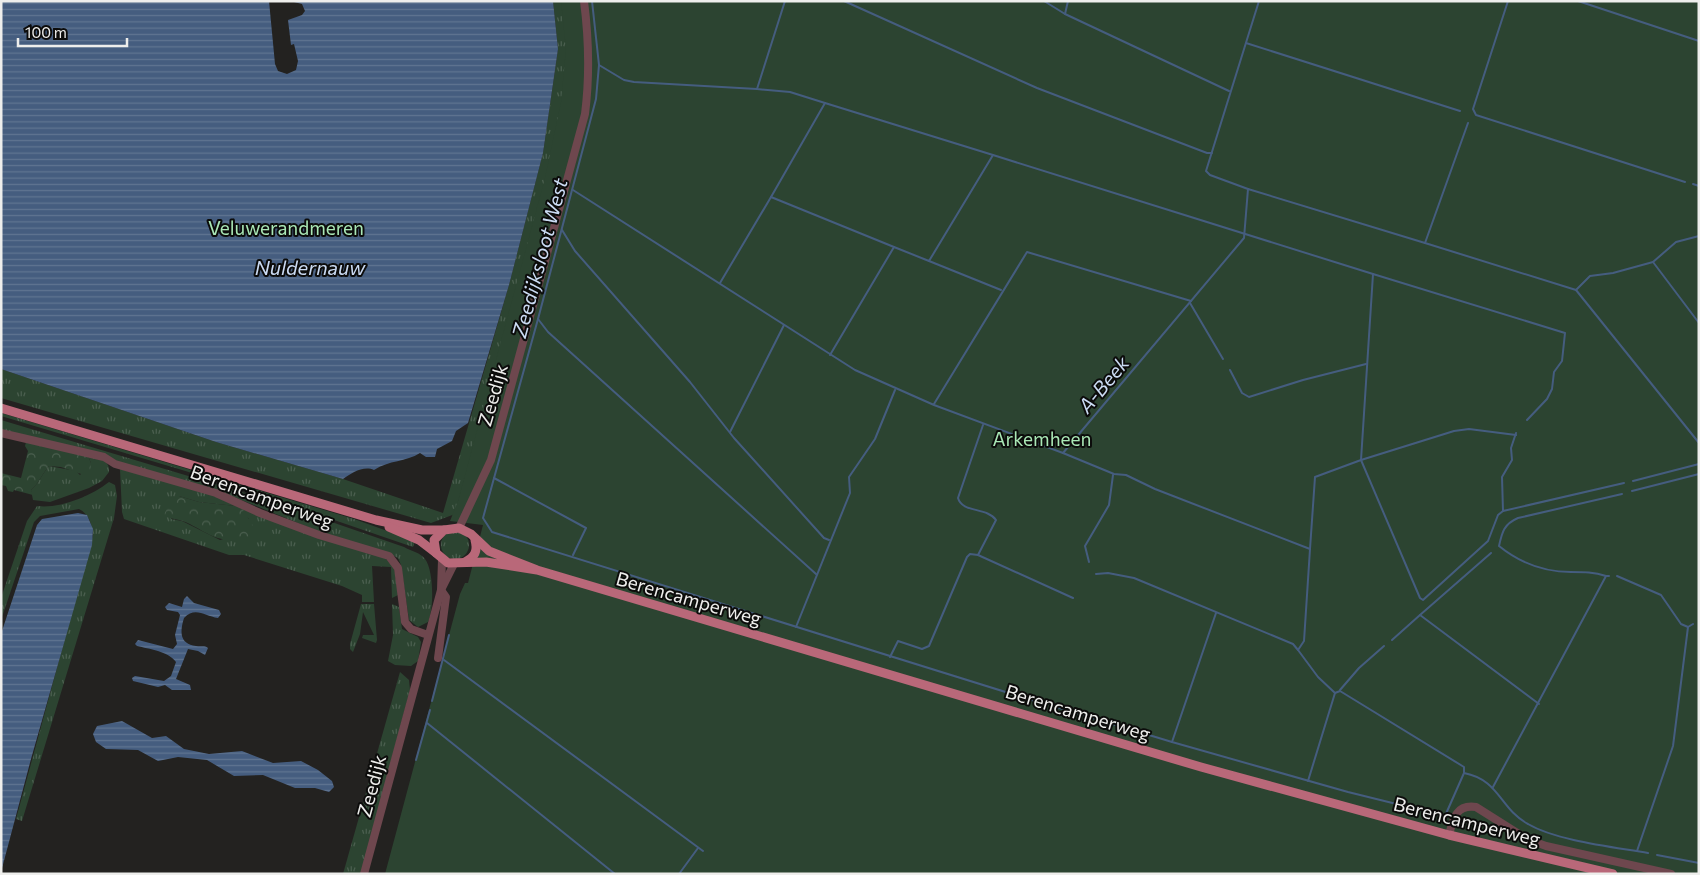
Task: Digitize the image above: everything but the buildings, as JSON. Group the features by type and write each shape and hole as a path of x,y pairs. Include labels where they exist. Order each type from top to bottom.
{"main road":[{"name":"Berencamperweg","path":"1,408 376,520 422,530 444,530"},
{"name":"Berencamperweg","path":"376,520 418,540 439,556"},
{"path":"459,528 468,532 475,540 476,552 472,559 459,564 439,556 434,540 444,530 459,528"},
{"name":"Berencamperweg","path":"475,540 489,551 537,570 1201,767 1449,835 1613,874"},
{"name":"Berencamperweg","path":"459,564 486,562 537,570"}],"street":[{"name":"Zeedijk","path":"459,528 491,460 585,114 590,78 590,47 584,1"},
{"name":"Berencamperweg","path":"1,433 104,457 115,464 222,494 260,513 302,529 389,556 398,568 405,622 411,629 428,635"},
{"name":"Zeedijk","path":"438,658 446,597 441,590 439,556"},
{"name":"Zeedijk","path":"364,874 441,590 459,564"},
{"path":"1449,835 1454,816 1459,809 1467,806 1476,807 1528,839 1546,846 1670,874"}],"green space":[{"path":"553,1 566,1 569,53 564,113 455,514 431,523 1,398 1,369 216,442 343,479 443,513 509,285 543,153 558,49"},
{"name":"Arkemheen","path":"561,1 1699,1 1699,874 385,874 460,594 465,583 468,583 483,525 450,521 458,501 545,178 561,102 566,49"},
{"path":"1,413 354,519 415,541 413,547 229,484 1,416"},
{"path":"1,420 262,498 416,552 425,559 430,572 432,600 428,622 418,627 409,620 401,565 398,558 390,554 320,532 217,490 116,462 104,454 1,431"},
{"path":"26,442 88,456 91,463 90,472 84,475 61,467 49,466 31,490 33,495 14,490 13,492 8,491 6,486 1,485 1,473 21,478 28,451 25,446"},
{"path":"88,456 103,460 108,464 109,472 102,481 89,488 50,502 33,500 31,490 49,466 76,471 80,475 91,463"},
{"path":"120,469 215,495 385,558 394,566 398,595 392,598 391,567 372,566 374,602 362,602 362,595 342,586 244,555 229,555 124,519","holes":["179,496 199,502 236,506 249,519 242,533 220,540 182,521 171,519"]},
{"path":"109,482 115,485 117,496 114,518 22,821 16,819 93,535 88,517 79,509 40,516 34,522 1,620 1,598 27,521 37,506 55,505 84,497"},
{"path":"179,496 199,502 242,508 255,529 252,541 242,534 240,539 231,540 216,537 183,521 164,515 172,497"},
{"path":"455,531 465,535 469,545 465,555 455,559 445,555 441,545 445,535"},
{"path":"361,604 374,604 377,640 376,643 362,638 363,635 374,635 363,612 360,634 353,652 350,649 350,644"},
{"path":"392,604 399,607 402,629 418,637 421,642 418,661 411,666 395,665 388,661 393,635"},
{"path":"400,672 409,680 410,690 361,874 343,874"}],"water":[{"name":"Nuldernauw","path":"1,1 269,1 275,64 278,71 287,74 296,70 298,61 294,44 291,45 288,20 302,15 305,11 302,4 290,1 553,1 558,49 543,153 509,285 468,423 456,431 452,441 437,449 435,457 426,457 420,453 374,470 366,468 358,470 343,479 216,442 1,369"},
{"path":"78,513 87,515 93,529 92,545 1,872 1,634 37,525 42,519"},
{"path":"187,596 194,603 219,610 221,614 218,618 196,612 188,614 184,618 182,636 186,643 208,648 205,655 188,649 176,679 190,685 191,690 172,690 165,685 158,687 133,681 132,678 135,676 164,681 171,676 176,662 173,658 153,649 135,644 138,640 173,649 177,644 175,635 180,615 178,612 167,610 165,607 169,603 182,607"},
{"path":"122,721 152,738 166,736 184,749 209,754 242,751 273,763 301,761 318,770 332,781 334,787 329,792 315,788 295,788 263,775 234,776 207,760 178,757 158,761 138,750 106,749 96,742 93,734 97,726"}],"waterway":[{"name":"Zeedijksloot West","path":"592,1 599,65 596,99 483,518 492,532 1041,703"},
{"path":"785,1 757,89 790,92 825,103"},
{"path":"844,1 1037,88 1207,153 1212,153"},
{"path":"1044,1 1065,14 1229,91"},
{"path":"1065,14 1068,1"},
{"name":"A-Beek","path":"1259,1 1206,171 1210,175 1248,189 1244,238 1063,453 1114,474 1126,475 1155,489 1310,549 1304,641 1298,650 1318,677 1335,693 1308,781"},
{"path":"1508,1 1473,109 1476,115 1685,182"},
{"path":"1578,1 1699,41"},
{"path":"1246,43 1460,111"},
{"path":"599,65 624,80 634,82 757,89"},
{"path":"771,197 825,103 993,155 929,261 894,247"},
{"path":"1468,123 1425,243 1576,290 1590,276 1613,273 1653,262 1676,242 1699,236"},
{"path":"993,155 1373,274"},
{"path":"1693,184 1699,186"},
{"path":"1248,189 1425,243"},
{"name":"Zeedijksloot West","path":"573,190 855,370 934,405 1063,453"},
{"path":"720,283 771,197 894,247 830,355"},
{"name":"Zeedijksloot West","path":"562,230 575,251 690,382 734,438 824,538 829,540"},
{"path":"934,404 1027,252 1191,301"},
{"path":"929,261 1001,290"},
{"path":"1653,262 1699,323"},
{"path":"1310,549 1315,477 1361,460 1373,274 1565,333 1562,361 1554,372 1552,389 1547,399 1527,420"},
{"path":"1576,290 1699,443"},
{"path":"1190,303 1223,359"},
{"name":"Zeedijksloot West","path":"538,319 548,332 816,574"},
{"path":"730,432 784,325"},
{"path":"1230,370 1242,393 1249,397 1303,380 1366,364"},
{"path":"796,627 850,493 849,477 875,439 895,390"},
{"path":"890,657 898,641 922,649 929,646 967,557 970,554 978,555 996,520 987,513 964,506 958,498 983,425"},
{"path":"1503,511 1498,515 1488,541 1423,600 1420,598 1361,460 1454,431 1469,429 1516,435"},
{"path":"1516,433 1511,448 1512,460 1502,477 1503,511 1624,483"},
{"path":"1633,481 1699,464"},
{"path":"1632,491 1699,474"},
{"path":"1089,562 1085,546 1109,505 1113,475"},
{"path":"494,478 586,528 573,555"},
{"path":"1606,576 1585,572 1561,572 1542,568 1524,562 1499,546 1504,529 1518,518 1622,494"},
{"path":"1491,553 1420,615 1539,704"},
{"path":"978,555 1073,598"},
{"path":"1096,574 1108,573 1134,578 1293,644 1298,650"},
{"path":"1493,787 1606,576 1609,576"},
{"path":"1617,576 1661,595 1681,624 1688,627"},
{"path":"1216,613 1172,742 1348,792 1445,816 1464,773 1464,767 1340,691 1335,693"},
{"path":"1392,640 1420,615"},
{"path":"1637,851 1673,746 1688,627 1693,624"},
{"path":"432,701 449,635"},
{"path":"1340,690 1359,668 1384,646"},
{"path":"444,660 703,851"},
{"path":"1050,705 1172,742"},
{"path":"416,760 430,710"},
{"path":"427,723 615,874"},
{"path":"1464,773 1485,782 1518,818 1540,830 1586,843 1648,853"},
{"path":"679,874 698,848"},
{"path":"1657,855 1699,863"}],"park label":[{"name":"Veluwerandmeren","path":"286,227"}]}
